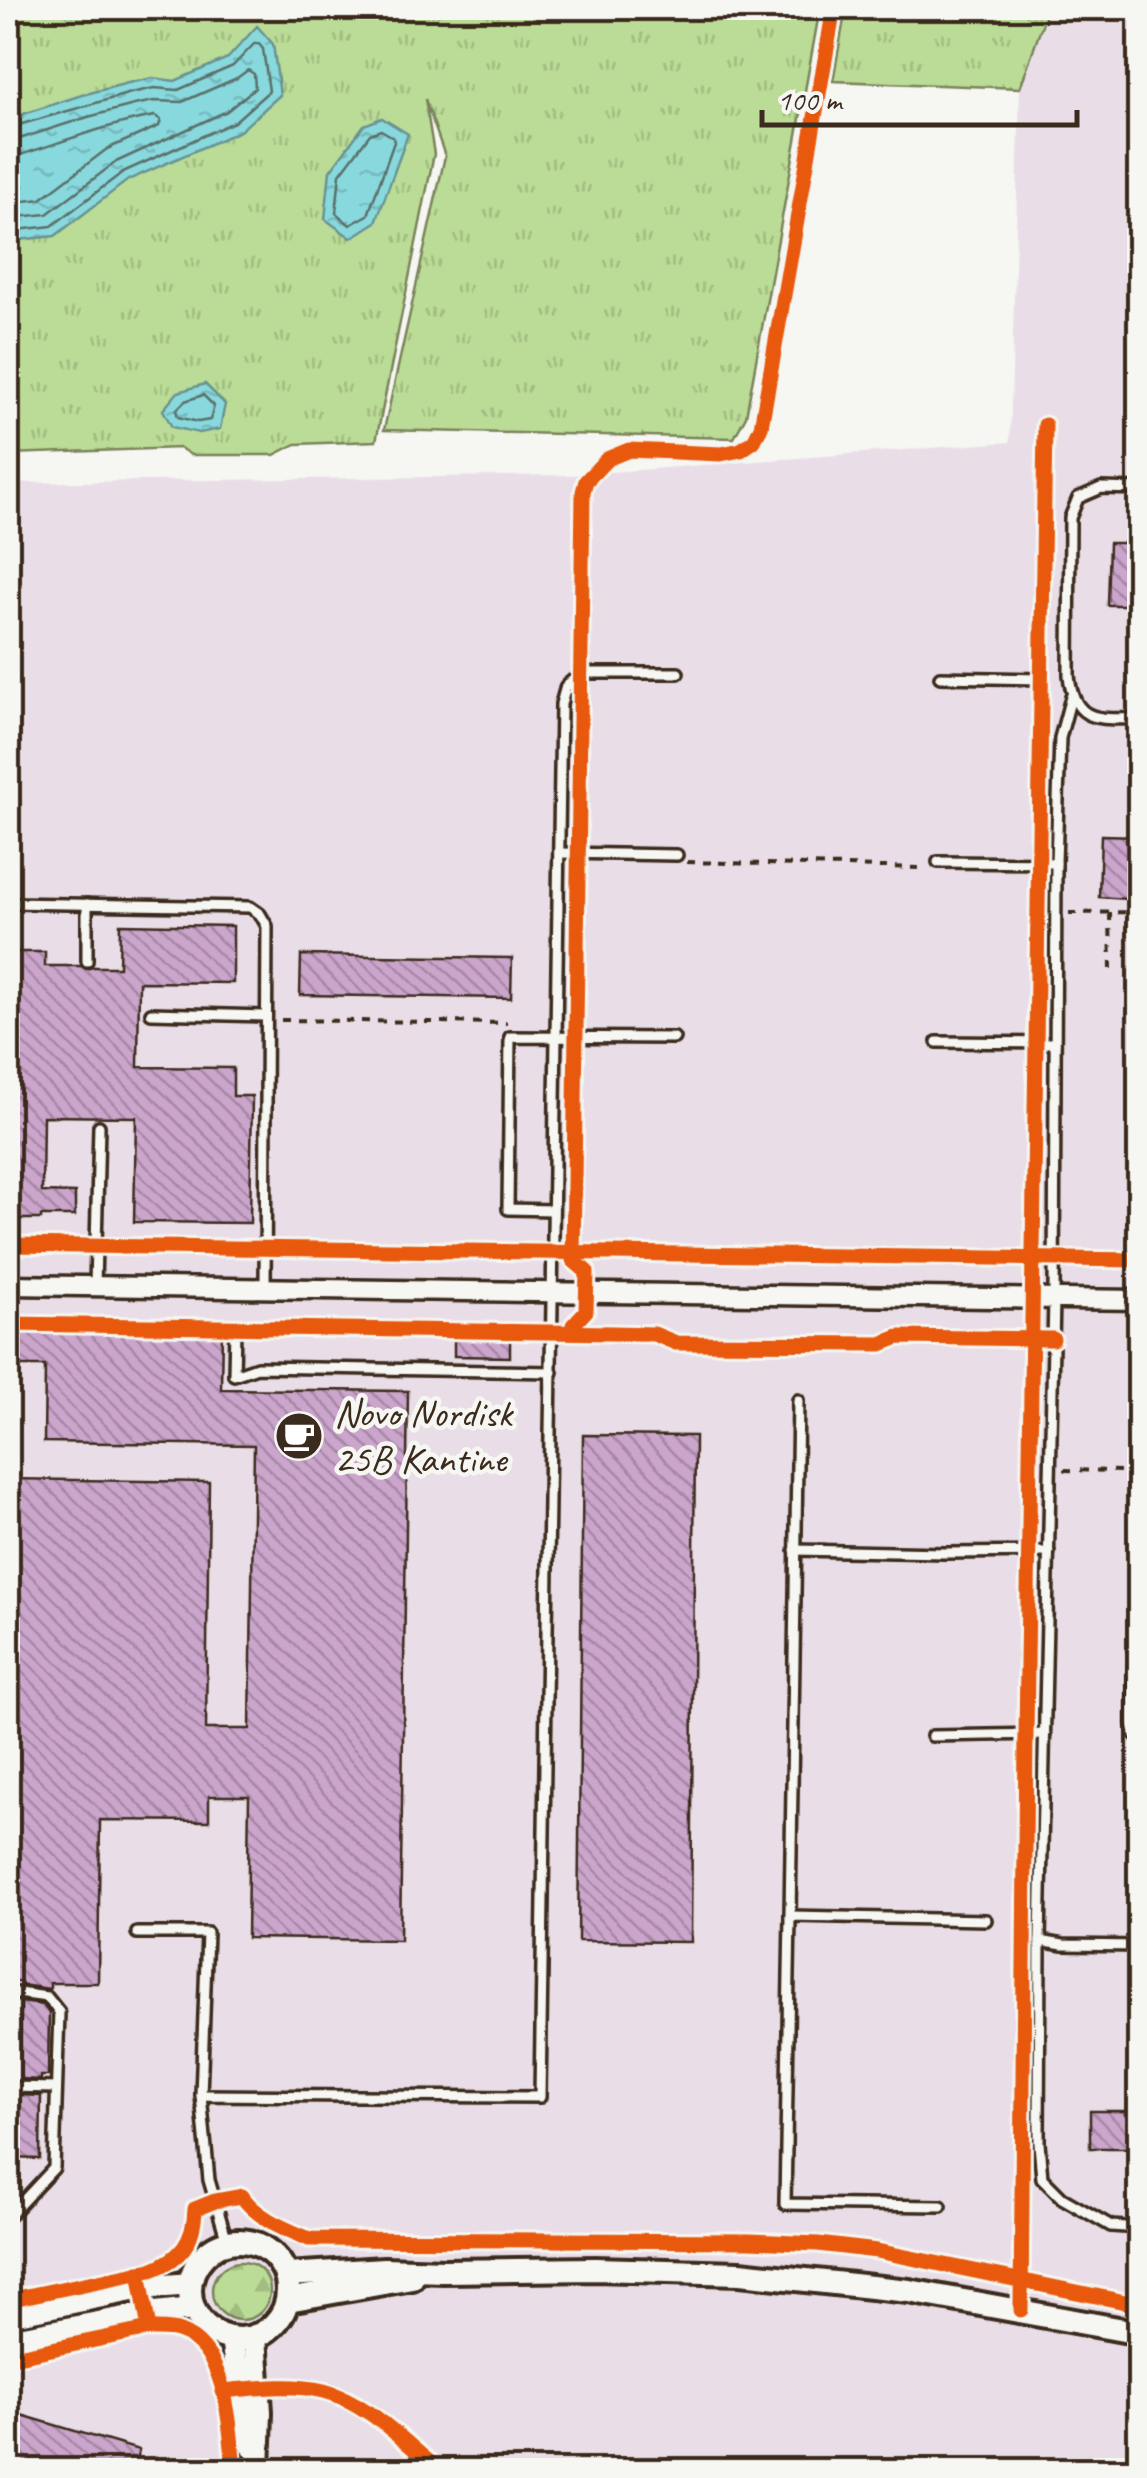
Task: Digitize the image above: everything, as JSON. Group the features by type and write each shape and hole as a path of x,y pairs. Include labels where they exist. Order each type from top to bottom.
{"street":[{"path":"8,1286 1140,1300"},
{"path":"242,2240 270,2250 286,2275 288,2300 281,2316 270,2328 243,2338 216,2333 202,2323 193,2309 190,2284 194,2270 213,2247 227,2241 242,2240"},
{"path":"286,2275 384,2269 740,2273 909,2291 1140,2333"},
{"path":"288,2300 444,2271"},
{"path":"8,2314 142,2288 190,2284"},
{"path":"8,2340 193,2309"},
{"path":"243,2338 260,2412 258,2465"}],"lane":[{"path":"1140,489 1101,488 1078,498 1070,518 1071,697 1060,738 1056,863 1054,1298 1039,2143 1042,2178 1062,2198 1111,2226 1140,2228"},
{"path":"201,2095 540,2096 561,704 566,686 581,673 678,674"},
{"path":"940,676 1040,679"},
{"path":"1071,697 1082,710 1097,718 1140,719"},
{"path":"559,853 677,858"},
{"path":"938,865 1056,863"},
{"path":"8,903 250,907 260,914 266,926 266,1289"},
{"path":"86,904 87,961"},
{"path":"150,1013 266,1018"},
{"path":"553,1210 508,1209 510,1037 674,1038"},
{"path":"937,1042 1055,1043"},
{"path":"95,1286 98,1126"},
{"path":"234,1327 234,1376 257,1367 552,1372"},
{"path":"798,1400 785,2204 941,2206"},
{"path":"1136,1471 1133,1723 1134,1734 1140,1739"},
{"path":"795,1550 1049,1552"},
{"path":"932,1736 1044,1734"},
{"path":"790,1916 986,1920"},
{"path":"137,1933 208,1932 201,2095 209,2180 227,2241"},
{"path":"1040,1942 1140,1946"},
{"path":"8,2000 18,1993 47,1997 59,2012 54,2168 8,2217"},
{"path":"8,2087 56,2088"}],"path":[{"path":"677,858 938,865"},
{"path":"1078,912 1140,912"},
{"path":"1110,913 1110,971"},
{"path":"266,1018 518,1023"},
{"path":"1050,1470 1136,1471"}],"shaded area":[{"path":"1048,8 1139,8 1139,2470 8,2470 8,483 571,475 1010,442 1020,88"}],"green space":[{"path":"8,8 820,8 746,416 734,438 384,430 445,156 425,99 434,154 376,441 296,444 274,455 191,455 180,448 8,454"},
{"path":"846,8 1048,8 1020,88 833,81"},
{"path":"241,2262 261,2271 270,2291 261,2311 241,2320 221,2311 212,2291 221,2271"}],"water":[{"path":"257,26 273,44 280,95 240,131 128,180 55,236 8,241 8,119 128,83 153,78 175,81 228,58"},
{"path":"382,118 408,134 376,222 351,238 325,219 330,171 364,125"},
{"path":"205,384 225,404 220,429 199,433 172,427 163,410 178,392"}],"building":[{"path":"1109,543 1140,543 1140,605 1107,605"},
{"path":"1101,835 1140,836 1140,900 1099,897"},
{"path":"120,924 233,926 233,983 139,982 138,1067 233,1068 233,1096 252,1096 250,1223 134,1222 136,1117 43,1116 42,1192 75,1193 75,1216 8,1219 8,952 45,952 45,966 119,967"},
{"path":"301,955 512,958 511,998 300,995"},
{"path":"8,1328 222,1331 221,1389 408,1391 400,1940 247,1938 249,1796 209,1796 209,1821 100,1820 98,1983 50,1983 50,1989 8,1982 8,1479 209,1482 206,1729 250,1729 254,1445 44,1442 45,1366 8,1366"},
{"path":"454,1338 510,1338 510,1357 454,1356"},
{"path":"583,1435 695,1436 691,1942 578,1941"},
{"path":"21,2002 43,2005 49,2013 48,2076 41,2076 41,2080 20,2079"},
{"path":"20,2095 41,2096 40,2159 8,2158 8,2103 20,2103"},
{"path":"1090,2111 1140,2111 1140,2148 1090,2148"},
{"path":"8,2411 139,2450 132,2470 8,2470"}],"cycle path":[{"path":"573,1332 573,1325 586,1311 587,1272 573,1260 583,492 586,481 607,459 629,450 721,454 741,450 754,441 761,427 834,8"},
{"path":"1021,2310 1045,425"},
{"path":"8,1245 1140,1260"},
{"path":"8,1324 654,1334 676,1343 881,1344 899,1337 1053,1339"},
{"path":"8,2300 161,2266 178,2255 189,2240 195,2209 242,2196 263,2217 309,2239 818,2244 877,2251 1140,2305"},
{"path":"139,2272 149,2329 176,2331 196,2341 217,2372 228,2412 234,2470"},
{"path":"8,2358 149,2329"},
{"path":"222,2391 299,2387 340,2396 370,2414 439,2470"}],"place":[{"name":"Novo Nordisk 25B Kantine","path":"299,1436"}]}
